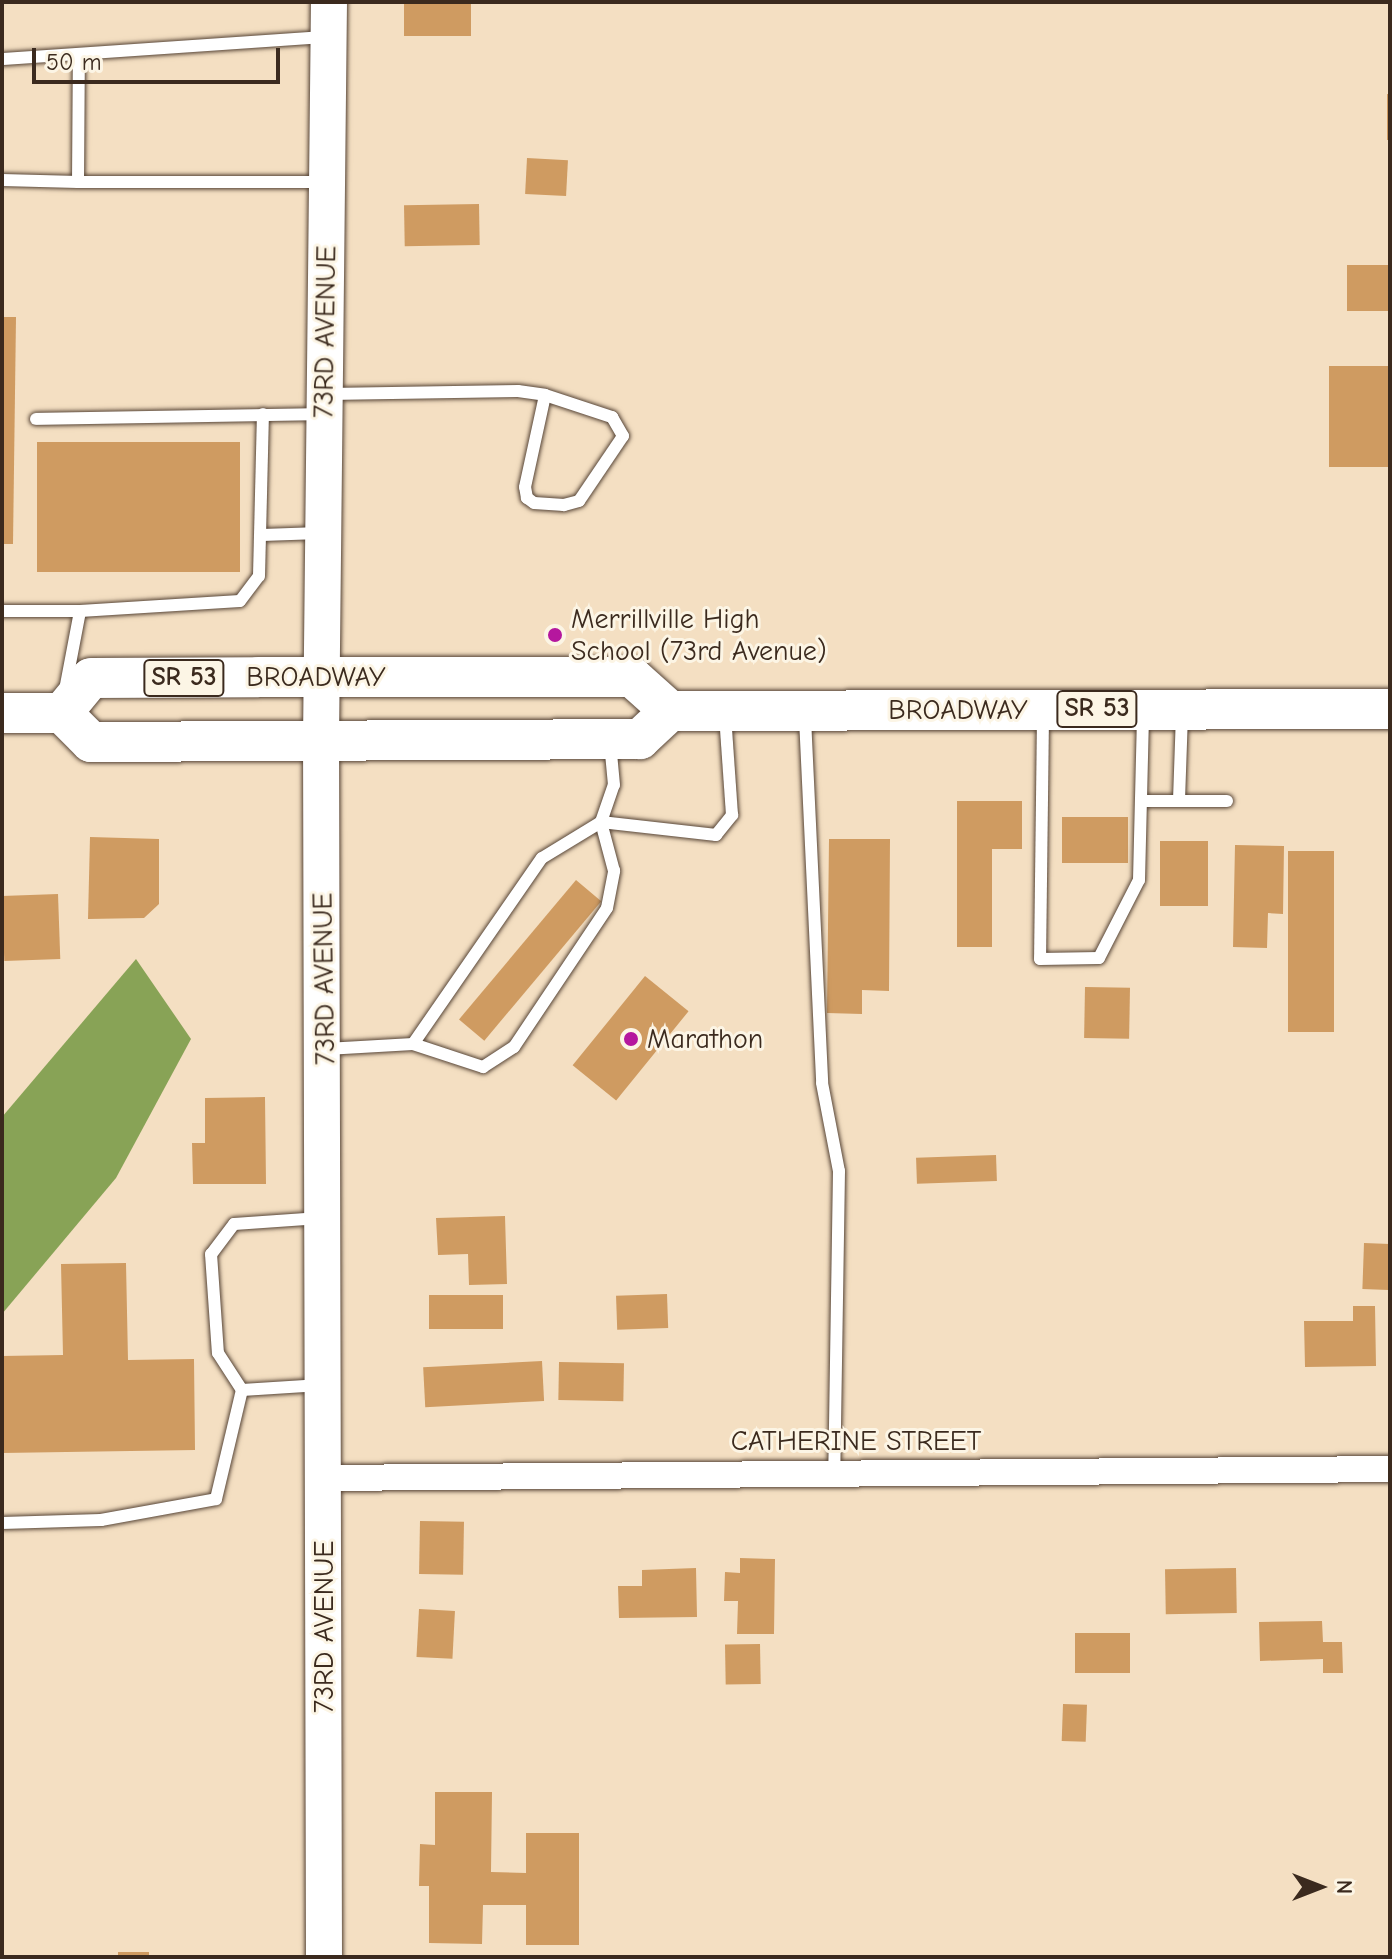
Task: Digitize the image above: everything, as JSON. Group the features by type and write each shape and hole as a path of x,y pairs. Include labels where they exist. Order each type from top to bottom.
{"main road":[{"name":"73RD AVENUE","path":"324,1957 326,1049 321,740 329,19"},
{"name":"BROADWAY","path":"62,713 91,678 322,677 632,677 670,711 1390,709"},
{"name":"SR 53","path":"62,713 91,742 640,739 670,711"},
{"path":"2,713 62,713"}],"street":[{"name":"CATHERINE STREET","path":"324,1478 1390,1469"}],"lane":[{"path":"2,59 79,54 329,19"},
{"path":"78,182 79,54"},
{"path":"2,180 327,182"},
{"path":"36,419 263,414 325,404 545,395 612,417 623,436 579,501 564,505 534,503 527,498 525,487 545,395"},
{"path":"2,611 80,611 240,601 259,576 263,414"},
{"path":"261,535 322,533"},
{"path":"62,713 80,611"},
{"path":"1043,710 1040,959 1099,958 1139,880 1143,709"},
{"path":"1179,800 1182,709"},
{"path":"413,1044 542,858 601,822 716,835 732,815 725,711"},
{"path":"804,711 822,1083 839,1171 834,1473"},
{"path":"326,1049 413,1044 483,1067 514,1047 607,908 614,871 601,822 614,785 610,740"},
{"path":"1141,801 1227,801"},
{"path":"2,1523 101,1520 216,1499 242,1390 218,1353 211,1254 234,1224 325,1218"},
{"path":"242,1390 324,1385"}],"green space":[{"path":"136,959 191,1039 116,1178 2,1314 2,1117"}],"building":[{"path":"404,2 471,2 471,36 404,36"},
{"path":"1387,94 1390,94 1390,140 1387,140"},
{"path":"527,158 568,160 566,196 525,194"},
{"path":"479,204 480,245 405,246 404,205"},
{"path":"1347,265 1390,265 1390,311 1347,311"},
{"path":"2,317 16,317 13,544 2,544"},
{"path":"1329,366 1390,366 1390,467 1329,467"},
{"path":"37,442 240,442 240,572 37,572"},
{"path":"957,801 1022,801 1022,849 992,849 992,947 957,947"},
{"path":"1062,817 1128,817 1128,863 1062,863"},
{"path":"90,837 159,839 159,904 144,918 88,919"},
{"path":"829,839 890,839 889,991 862,990 862,1014 827,1013"},
{"path":"1160,841 1208,841 1208,906 1160,906"},
{"path":"1235,845 1284,846 1283,914 1268,913 1267,948 1233,947"},
{"path":"1288,851 1334,851 1334,1032 1288,1032"},
{"path":"576,880 601,901 484,1041 459,1019"},
{"path":"58,894 60,959 4,961 2,896"},
{"name":"Marathon","path":"645,976 689,1011 616,1101 573,1065"},
{"path":"1085,987 1130,988 1129,1039 1084,1038"},
{"path":"265,1097 266,1184 193,1184 192,1143 205,1143 205,1098"},
{"path":"996,1155 997,1181 917,1184 916,1158"},
{"path":"505,1216 507,1284 469,1285 468,1254 438,1255 436,1218"},
{"path":"1364,1243 1390,1244 1388,1290 1362,1289"},
{"path":"126,1263 128,1360 194,1359 195,1450 2,1453 2,1356 63,1355 61,1264"},
{"path":"667,1294 668,1328 617,1330 616,1296"},
{"path":"429,1295 503,1295 503,1329 429,1329"},
{"path":"1353,1306 1375,1306 1376,1366 1305,1367 1304,1321 1353,1321"},
{"path":"542,1361 544,1401 425,1407 423,1367"},
{"path":"559,1362 624,1363 623,1401 558,1400"},
{"path":"420,1521 464,1522 463,1575 419,1574"},
{"path":"740,1558 775,1559 774,1634 737,1634 738,1601 724,1601 725,1572 740,1573"},
{"path":"696,1568 697,1617 619,1618 618,1586 642,1586 642,1570"},
{"path":"1236,1568 1237,1613 1166,1614 1165,1569"},
{"path":"419,1609 455,1611 452,1659 416,1657"},
{"path":"1322,1621 1323,1642 1342,1642 1343,1673 1323,1673 1323,1659 1260,1661 1259,1622"},
{"path":"1075,1633 1130,1633 1130,1673 1075,1673"},
{"path":"760,1644 761,1684 726,1685 725,1645"},
{"path":"1063,1704 1087,1705 1086,1742 1062,1741"},
{"path":"435,1792 492,1792 491,1872 526,1873 526,1833 579,1833 579,1945 526,1945 526,1905 483,1905 482,1944 429,1943 429,1886 419,1886 420,1844 435,1845"},
{"path":"118,1952 149,1952 149,1957 118,1957"}],"place":[{"name":"Merrillville High School (73rd Avenue)","path":"555,635"},
{"name":"Marathon","path":"631,1039"}]}
